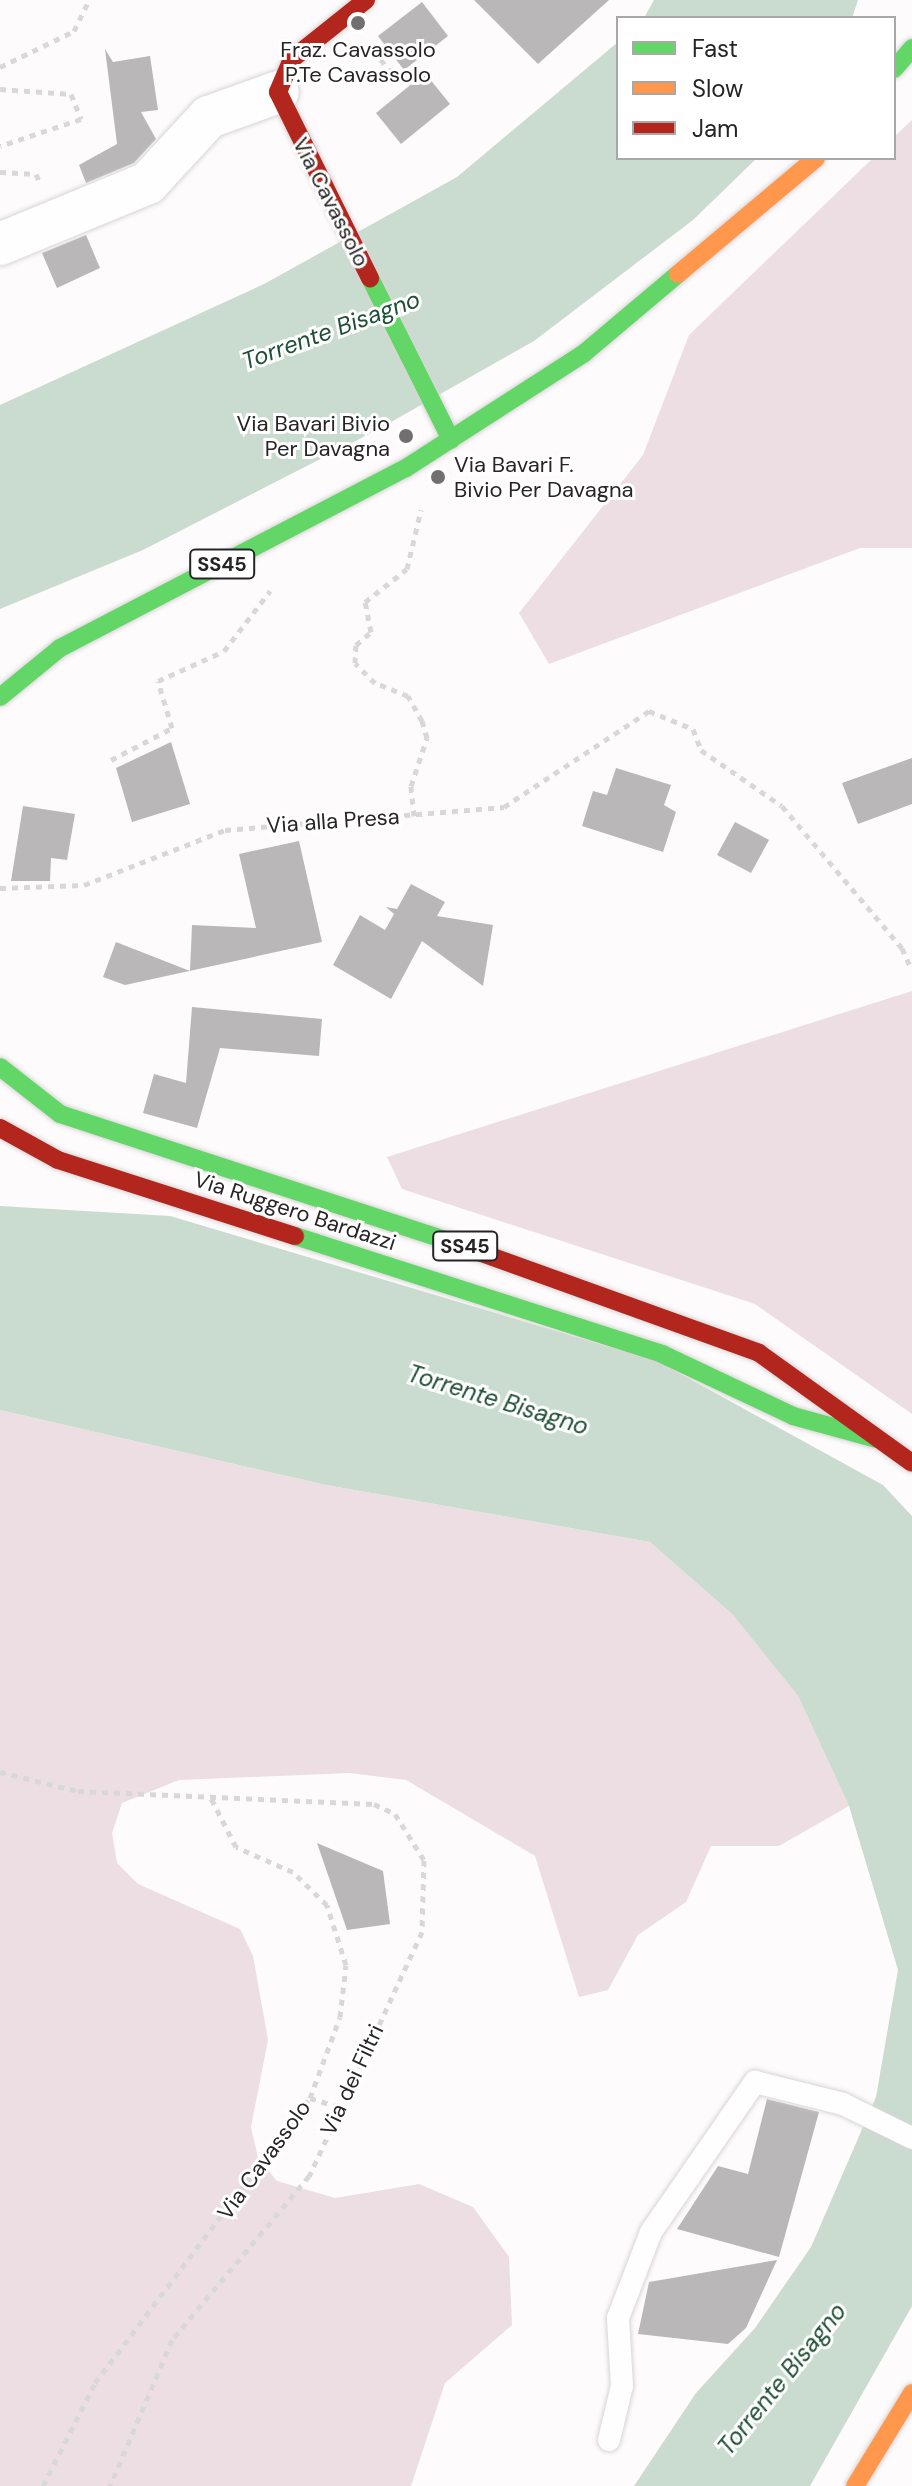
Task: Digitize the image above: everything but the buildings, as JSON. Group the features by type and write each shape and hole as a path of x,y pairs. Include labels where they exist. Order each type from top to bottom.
{"main road":[{"path":"282,103 292,59 366,0"},
{"path":"896,67 912,48"},
{"name":"Via Cavassolo","path":"282,103 451,440"},
{"name":"SS45","path":"0,697 60,648 451,440 583,354 814,160"},
{"name":"SS45","path":"0,1067 60,1114 630,1301 759,1353 895,1444 912,1463"},
{"name":"Via Ruggero Bardazzi","path":"0,1128 58,1160 662,1354 793,1416 895,1444"},
{"path":"855,2486 912,2393"}],"street":[{"path":"0,244 148,183 209,117 282,103"}],"lane":[{"path":"609,2440 622,2386 618,2318 651,2232 747,2091 766,2081 843,2104 912,2138"}],"path":[{"path":"0,67 74,31 89,0"},
{"path":"0,89 71,94 81,119 0,146"},
{"path":"111,760 172,728 158,681 224,651 284,569 277,535"},
{"path":"414,550 403,576 365,602 371,632 356,645 355,663 375,683 408,696 422,721 427,738 411,786 414,816"},
{"name":"Via alla Presa","path":"0,888 84,885 225,830 504,807 649,711 693,729 701,750 782,806 902,948 912,970"},
{"name":"Via dei Filtri","path":"0,1772 78,1791 374,1804 395,1814 414,1836 424,1860 422,1932 309,2176 172,2340 110,2486"},
{"name":"Via Cavassolo","path":"43,2486 95,2383 310,2098 340,2017 346,1965 327,1905 293,1872 236,1847 211,1798"},
{"path":"310,2098 340,2107"}],"shaded area":[{"path":"912,120 912,548 860,548 549,664 519,613 643,455 689,335 871,160 896,160 896,135"},
{"path":"912,991 912,1414 755,1304 402,1189 387,1157"},
{"path":"0,1410 326,1485 650,1542 733,1615 798,1696 849,1806 779,1846 711,1846 686,1902 638,1935 608,1990 579,1997 535,1856 406,1780 349,1773 179,1780 122,1803 112,1833 117,1863 138,1884 240,1929 253,1956 268,2040 251,2127 258,2158 277,2181 335,2198 419,2184 473,2207 509,2257 512,2325 445,2383 411,2486 0,2486"}],"water":[{"path":"654,0 858,0 853,16 645,16"},
{"name":"Torrente Bisagno","path":"616,44 616,160 755,160 693,220 534,341 377,430 143,550 0,609 0,405 264,284 457,177"},
{"name":"Torrente Bisagno","path":"0,1206 170,1216 657,1361 883,1485 912,1516 912,2306 810,2486 634,2486 696,2393 755,2328 811,2247 876,2097 898,1970 849,1806 798,1696 733,1615 650,1542 326,1485 0,1410"}],"traffic: fast":[{"path":"896,67 912,48"},
{"path":"0,697 60,648 406,468 583,354 678,274"},
{"path":"370,278 451,440"},
{"path":"0,1067 60,1114 454,1243"},
{"path":"295,1236 662,1354 793,1416 877,1439"}],"traffic: slow":[{"path":"678,274 814,160"},
{"path":"855,2486 912,2393"}],"traffic: jam":[{"path":"366,0 292,59 278,92 370,278"},
{"path":"0,1128 58,1160 295,1236"},
{"path":"454,1243 759,1353 912,1463"}],"place":[{"name":"Fraz. Cavassolo P.Te Cavassolo","path":"358,23"},
{"name":"Via Bavari Bivio Per Davagna","path":"406,436"},
{"name":"Via Bavari F. Bivio Per Davagna","path":"438,477"}]}
